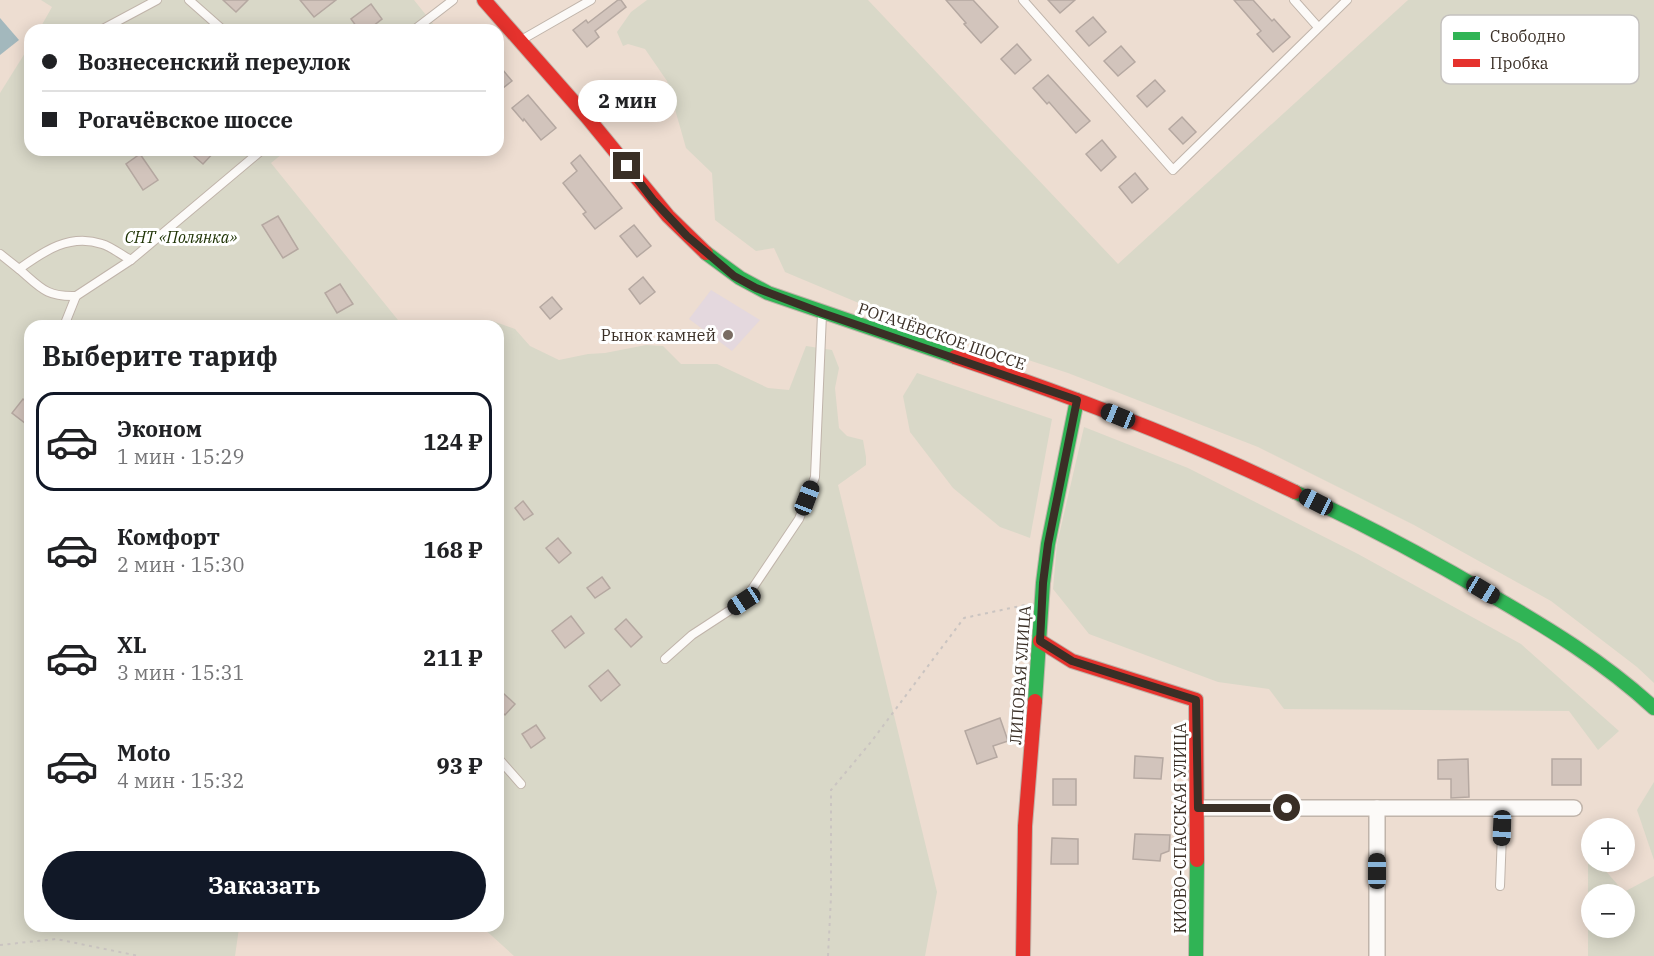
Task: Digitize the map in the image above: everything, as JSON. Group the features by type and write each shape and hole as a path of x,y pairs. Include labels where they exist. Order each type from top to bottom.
{"main road":[{"name":"РОГАЧЁВСКОЕ ШОССЕ","path":"484,0 587,117 653,200 687,236 734,276 756,288 822,313 1077,400 1241,465 1442,566 1580,648 1654,708"},
{"name":"ЛИПОВАЯ УЛИЦА","path":"1023,956 1025,826 1043,583 1048,544 1077,400"},
{"name":"КИОВО-СПАССКАЯ УЛИЦА","path":"1040,641 1072,661 1196,700 1198,808 1196,956"}],"street":[{"path":"1198,808 1574,808"},
{"path":"1377,808 1377,956"}],"lane":[{"path":"112,24 157,0"},
{"path":"189,0 216,24"},
{"path":"422,24 453,0"},
{"path":"519,41 591,0"},
{"path":"1023,0 1173,170 1347,0"},
{"path":"1294,0 1318,27"},
{"path":"0,254 41,289 58,297 76,296 131,260 255,156"},
{"path":"19,269 44,251 61,243 82,239 103,244 131,260"},
{"path":"66,320 76,296"},
{"path":"665,659 692,635 744,601 799,519 815,477 822,313"},
{"path":"504,765 521,784"},
{"path":"1500,886 1503,808"}],"path":[{"path":"828,956 831,897 831,790 871,742 964,618 1042,601"},
{"path":"0,945 56,939 139,956"}],"shaded area":[{"path":"0,18 19,40 0,55"},
{"name":"Рынок камней","path":"711,290 760,320 732,351 689,319"}],"green space":[{"path":"41,0 414,0 433,24 42,24 52,7"},
{"path":"647,0 868,0 1118,264 1408,0 1654,0 1654,683 1637,667 1551,601 1414,525 1258,447 1068,373 873,309 785,272 774,248 756,251 715,220 712,173 686,148 667,81 645,49 628,44 623,46 617,32 631,12"},
{"name":"СНТ «Полянка»","path":"24,55 24,156 280,156 271,163 398,320 24,320 24,932 238,932 235,956 0,956 0,93"},
{"path":"504,325 515,329 530,346 559,360 646,345 663,346 681,364 717,364 768,388 789,390 806,346 832,350 839,368 835,388 839,428 847,436 863,440 866,457 866,465 838,485 937,892 925,956 514,956 488,932 504,932"},
{"path":"917,373 1052,419 1030,538 1000,527 953,488 910,432 903,396"},
{"path":"1084,427 1188,468 1358,554 1521,644 1619,731 1598,750 1569,711 1284,709 1269,689 1218,682 1089,634 1053,589 1057,544"},
{"path":"1654,782 1654,860 1637,810"},
{"path":"1588,872 1607,872 1617,884 1588,884"},
{"path":"1654,876 1654,956 1588,956 1588,938 1635,938 1635,886"}],"building":[{"path":"223,0 248,0 236,12"},
{"path":"300,0 336,0 314,17"},
{"path":"621,0 626,7 595,31 599,37 587,47 573,30 586,20 588,23"},
{"path":"946,0 973,0 998,27 981,43"},
{"path":"1048,0 1075,0 1060,13"},
{"path":"1234,0 1253,0 1290,37 1273,52 1257,34 1261,31"},
{"path":"371,4 382,19 376,24 355,24 351,19"},
{"path":"1093,17 1106,32 1089,46 1076,31"},
{"path":"1017,44 1031,60 1015,74 1001,59"},
{"path":"1121,46 1135,62 1118,76 1104,61"},
{"path":"504,71 512,81 504,87"},
{"path":"1048,75 1090,121 1076,133 1049,102 1047,104 1033,88"},
{"path":"1155,80 1165,91 1147,107 1137,96"},
{"path":"528,95 556,128 541,140 512,108"},
{"path":"1182,117 1196,132 1183,144 1169,129"},
{"path":"1102,140 1116,157 1101,171 1086,154"},
{"path":"580,155 622,208 595,229 583,214 586,212 563,183 577,171 571,163"},
{"path":"137,156 141,156 158,180 143,190 126,164"},
{"path":"194,156 210,156 203,164"},
{"path":"1135,173 1148,189 1132,203 1119,187"},
{"path":"278,216 298,249 283,258 262,225"},
{"path":"634,225 651,246 637,257 620,236"},
{"path":"643,277 655,292 640,304 629,289"},
{"path":"340,284 353,304 337,313 325,293"},
{"path":"552,297 562,309 550,319 540,307"},
{"path":"23,399 24,422 12,413"},
{"path":"523,501 533,514 524,520 515,508"},
{"path":"558,538 571,553 559,563 546,548"},
{"path":"602,577 610,588 595,598 587,588"},
{"path":"571,616 584,633 565,648 552,631"},
{"path":"626,619 642,637 631,647 615,629"},
{"path":"608,670 620,685 601,701 589,686"},
{"path":"504,694 515,704 504,714"},
{"path":"1000,718 1008,741 993,746 997,757 977,764 965,731"},
{"path":"536,725 545,738 531,748 522,734"},
{"path":"1135,756 1163,758 1161,779 1134,778"},
{"path":"1468,759 1469,797 1451,798 1451,779 1438,779 1438,760"},
{"path":"1552,759 1581,759 1581,785 1552,785"},
{"path":"1053,779 1076,779 1076,805 1053,805"},
{"path":"1135,834 1170,835 1169,851 1161,854 1160,861 1133,859"},
{"path":"1052,838 1078,839 1078,864 1051,864"}],"traffic: fast":[{"path":"706,253 740,278 768,293 955,357"},
{"path":"1035,701 1048,544 1077,400"},
{"path":"1295,492 1418,554 1533,620 1575,646 1654,708"},
{"path":"1196,956 1197,860"}],"traffic: jam":[{"path":"484,0 587,117 668,216 706,253"},
{"path":"955,357 1127,419 1295,492"},
{"path":"1040,641 1072,661 1196,700 1197,860"},
{"path":"1023,956 1025,826 1035,701"}],"place":[{"name":"Рынок камней","path":"728,335"}],"route":[{"path":"627,166 653,200 687,236 734,276 756,288 822,313 1077,400 1048,544 1040,641 1072,661 1196,700 1198,808 1287,808"}]}
